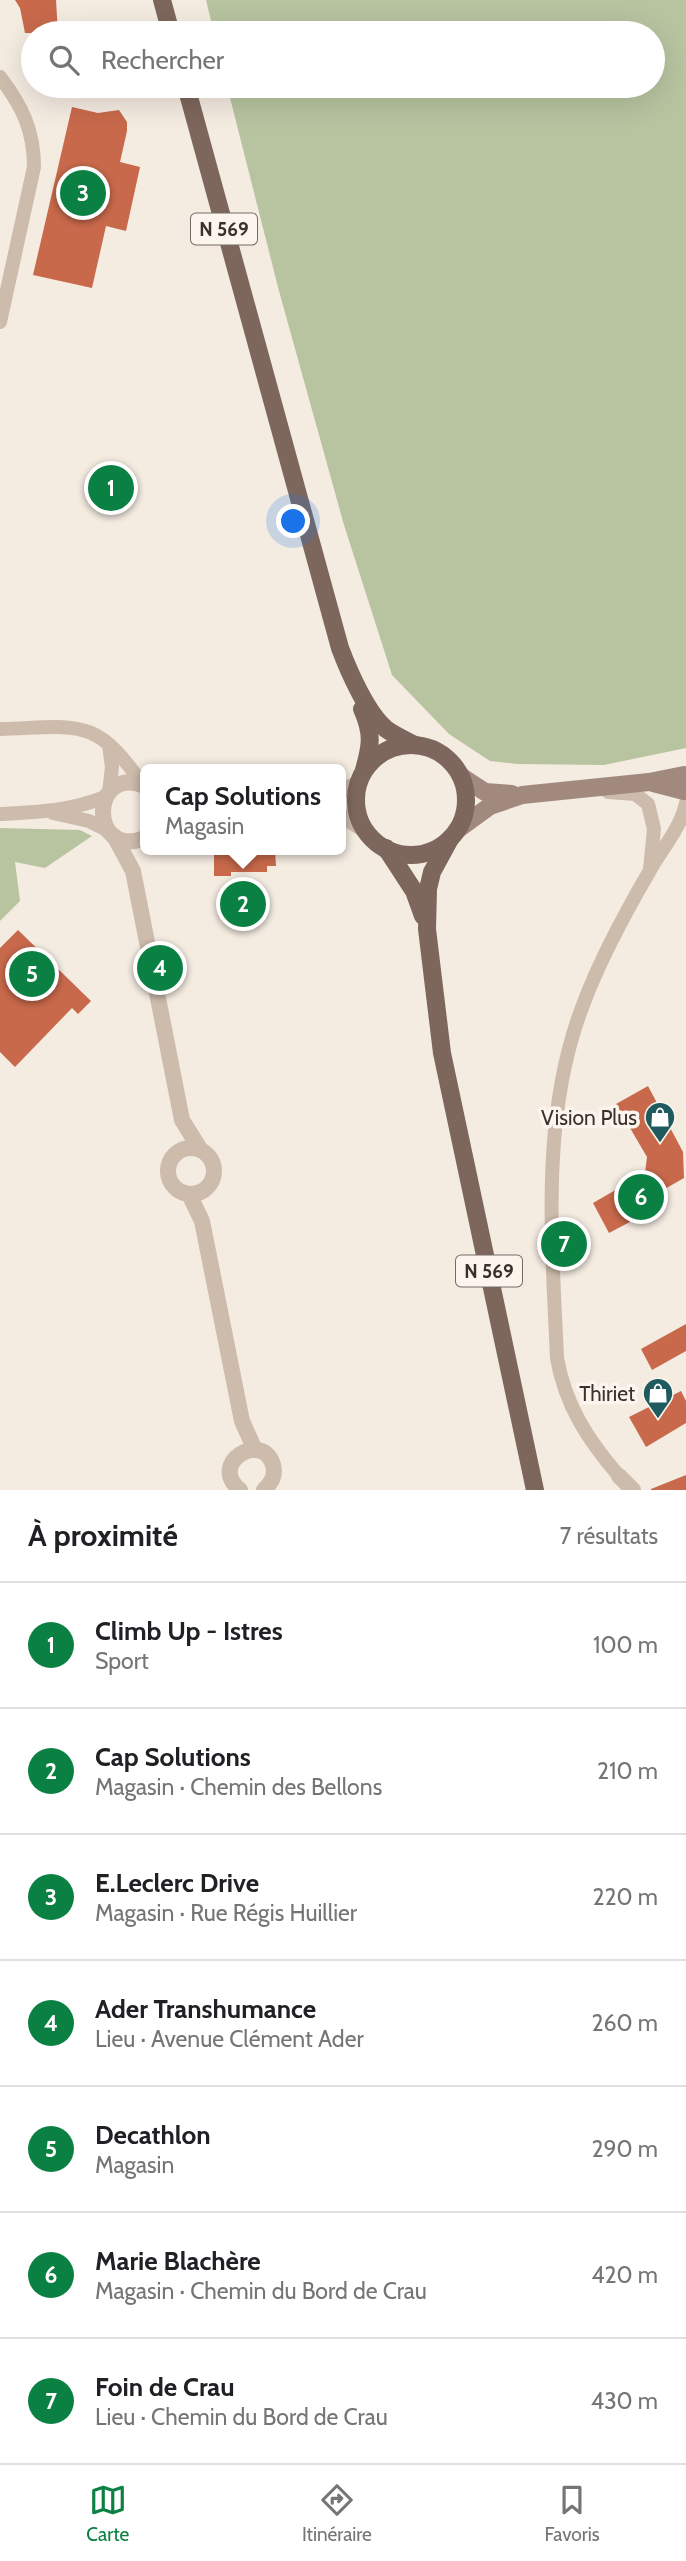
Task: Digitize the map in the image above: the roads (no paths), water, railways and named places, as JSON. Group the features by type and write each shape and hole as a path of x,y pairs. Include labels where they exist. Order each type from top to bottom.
{"main road":[{"path":"162,0 168,21"},
{"name":"N 569","path":"189,98 340,648 353,680 380,724 415,745"},
{"name":"N 569","path":"353,680 357,699 371,733 361,778"},
{"path":"454,834 466,810 467,799 462,777 454,764 443,754 415,745 399,746 372,761 361,778 357,806 366,831 386,848 399,853 413,855 439,847 490,806 522,795"},
{"path":"462,777 485,792 522,795 649,782 685,788"},
{"name":"N 569","path":"427,929 430,877 454,834"},
{"name":"N 569","path":"386,848 418,898 427,929 450,1097 535,1490"}],"street":[{"path":"0,77 26,116 34,148 34,167 0,322"},
{"path":"0,729 76,727 96,733 119,753 140,780"},
{"path":"109,745 112,767 102,817 133,871 182,1120 215,1167 213,1180 206,1189 202,1221"},
{"path":"346,788 361,778"},
{"path":"0,814 48,812 83,806 107,795 124,783 140,785"},
{"path":"633,1490 622,1483 586,1434 570,1407 561,1382 557,1358 553,1268 553,1160 564,1072 583,1005 608,948 650,869 681,826 685,788"},
{"path":"579,789 596,793 635,794 648,804 654,829 650,869"},
{"path":"48,812 89,821 129,841 140,839"},
{"path":"346,818 366,831"},
{"path":"133,871 140,852"},
{"path":"182,1120 169,1166 170,1180 178,1190 189,1194 206,1189"},
{"path":"174,1156 186,1148 200,1149"},
{"path":"189,1194 202,1221 247,1452"},
{"path":"240,1490 232,1482 230,1470 234,1458 247,1452 267,1456 271,1462 274,1475 266,1489"}],"place":[{"name":"E.Leclerc Drive","path":"83,193"},
{"name":"Climb Up - Istres","path":"111,488"},
{"name":"Cap Solutions","path":"243,904"},
{"name":"Ader Transhumance","path":"160,968"},
{"name":"Decathlon","path":"32,974"},
{"name":"Vision Plus","path":"660,1144"},
{"name":"Marie Blachère","path":"641,1197"},
{"name":"Foin de Crau","path":"564,1244"},
{"name":"Thiriet","path":"658,1420"}]}
